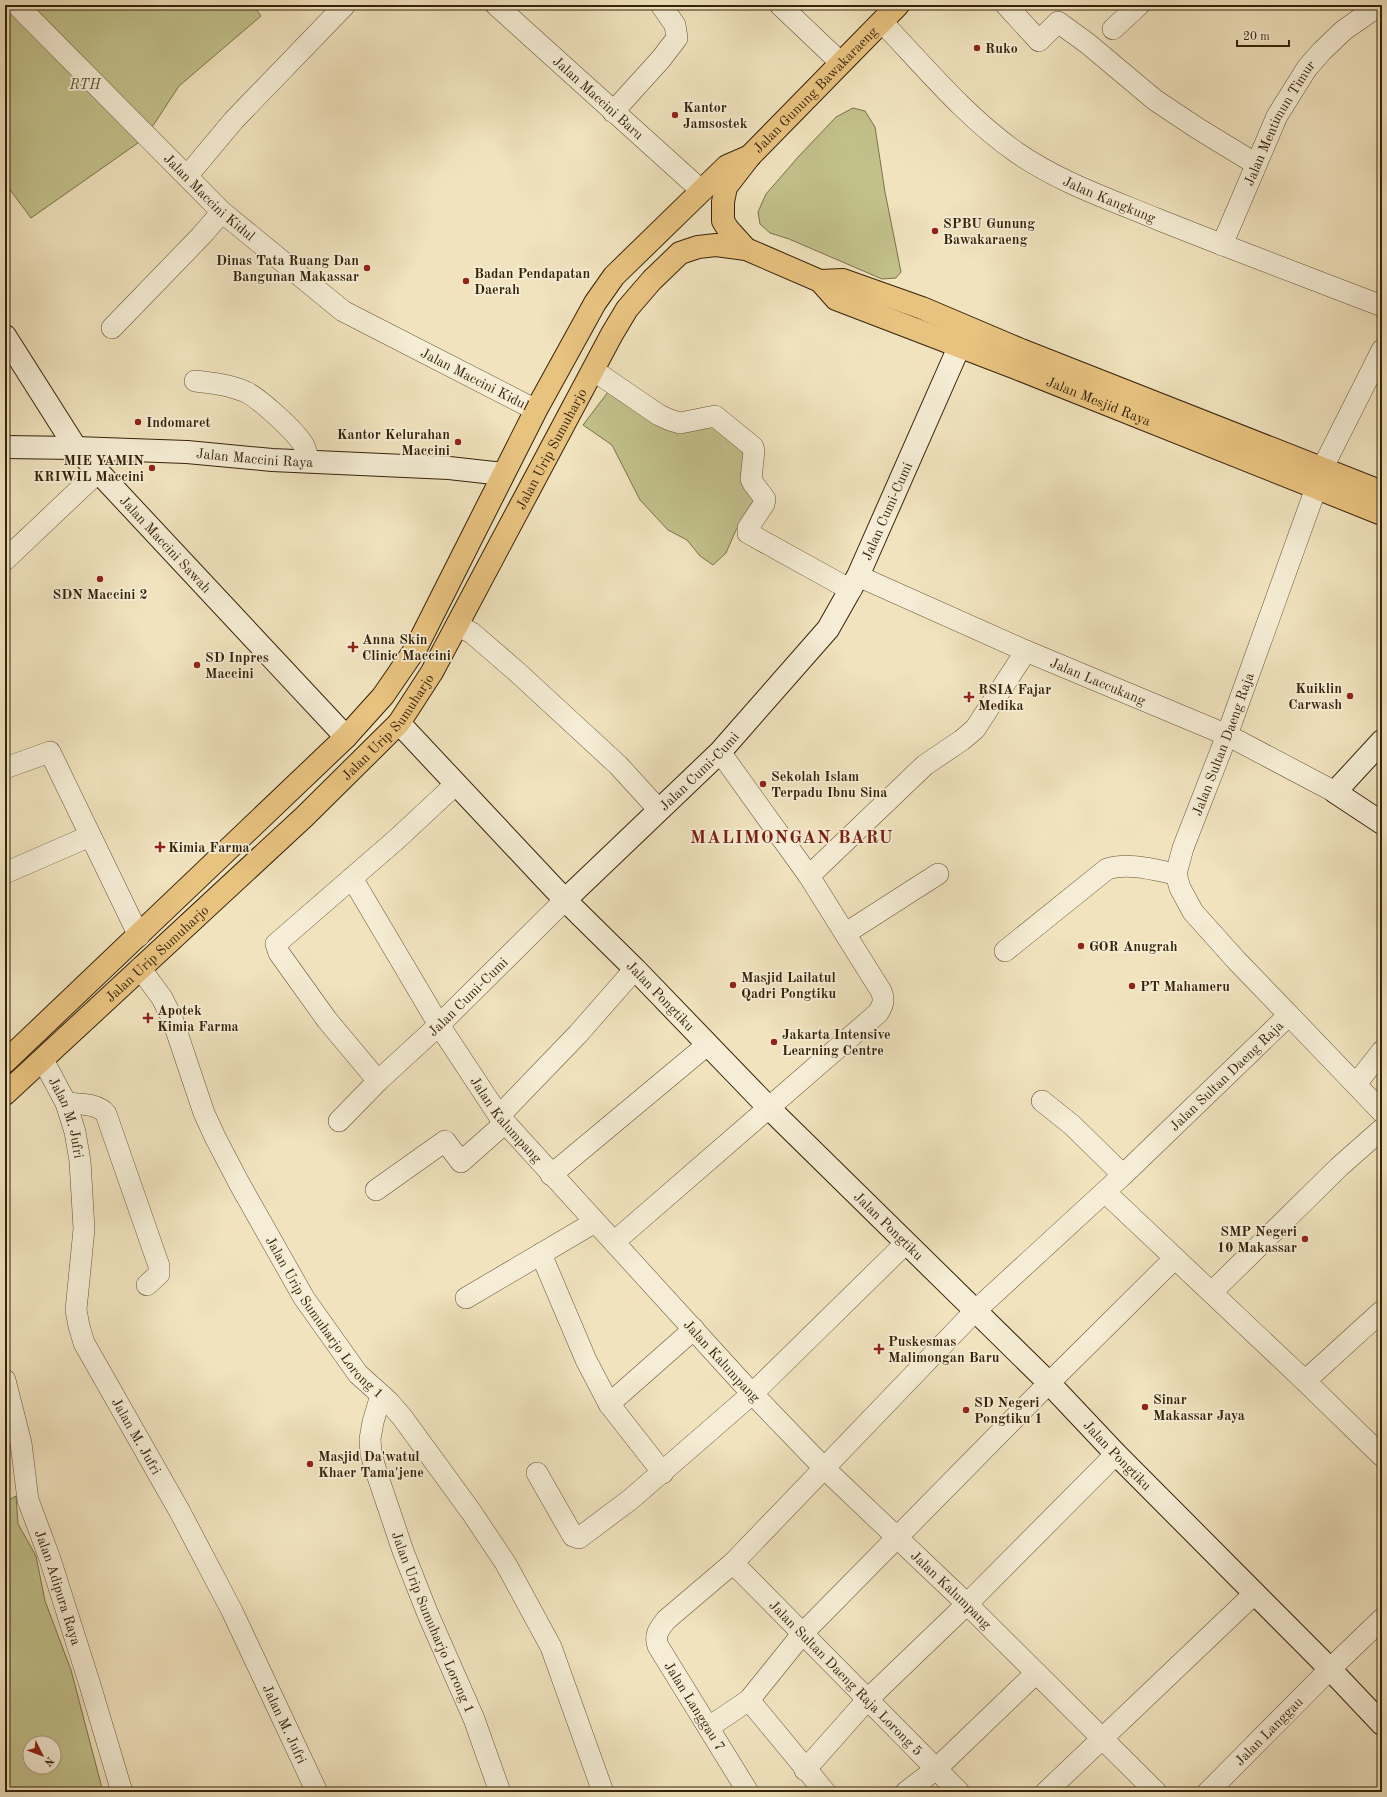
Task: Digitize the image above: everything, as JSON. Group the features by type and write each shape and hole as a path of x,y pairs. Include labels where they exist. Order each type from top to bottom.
{"highway":[{"name":"Jalan Gunung Bawakaraeng","path":"746,249 728,230 722,212 726,187 750,156 898,5"},
{"name":"Jalan Gunung Bawakaraeng","path":"702,191 727,166 750,156"},
{"name":"Jalan Urip Sumuharjo","path":"5,1062 346,737 383,696 416,648 536,410 595,303 614,276 702,191"},
{"name":"Jalan Urip Sumuharjo","path":"5,1094 304,817 399,723 432,672 627,309 652,280 680,254 698,247 716,245 746,249"},
{"name":"Jalan Mesjid Raya","path":"746,249 820,281 836,299 959,347 1018,359"},
{"name":"Jalan Mesjid Raya","path":"820,281 843,280 922,308 1018,359 1319,479 1382,514"},
{"name":"Jalan Mesjid Raya","path":"1319,479 1382,492"}],"street":[{"name":"Jalan Maccini Kidul","path":"17,5 140,130 188,175 222,212 343,311 536,410"},
{"path":"188,175 234,120 345,5"},
{"name":"Jalan Maccini Baru","path":"496,5 702,191"},
{"path":"613,112 661,59 676,38 676,25 661,5"},
{"path":"780,5 841,63"},
{"path":"1006,5 1039,41 1058,22 1087,43 1155,100 1256,164"},
{"path":"1113,29 1139,5"},
{"name":"Jalan Mentimun Timur","path":"1222,245 1277,116 1307,68 1344,30 1380,5"},
{"name":"Jalan Kangkung","path":"882,22 971,114 1021,155 1041,168 1077,186 1222,245 1382,306"},
{"path":"112,328 201,236 222,212"},
{"name":"Jalan Maccini Sawah","path":"5,336 76,448 346,737"},
{"name":"Jalan Cumi-Cumi","path":"339,1121 378,1081 440,1025 565,900 720,752 828,629 855,583 959,347"},
{"name":"Jalan Sultan Daeng Raja","path":"666,1620 733,1563 975,1311 1105,1192 1289,1015 1236,961 1193,912 1180,888 1176,874 1183,848 1227,735 1319,479 1382,350"},
{"name":"Jalan Laccukang","path":"593,370 659,415 680,423 715,416 750,445 754,451 753,484 765,499 764,504 748,528 748,533 855,583 1026,651 1227,735 1335,792"},
{"path":"195,381 236,388 253,396 296,434 303,444 309,461"},
{"name":"Jalan Maccini Raya","path":"5,447 187,452 272,460 449,468 503,474"},
{"path":"5,560 98,472"},
{"path":"457,625 472,633 510,665 618,765 660,810"},
{"path":"809,876 925,765 962,740 975,729 1026,651"},
{"name":"Jalan Pongtiku","path":"399,723 565,900 635,969 707,1045 770,1109 1049,1383 1116,1454 1330,1669 1382,1724"},
{"path":"1382,741 1335,792 1382,823"},
{"path":"5,768 50,752 138,936"},
{"path":"614,1242 770,1109 878,1013 883,1006 884,998 881,991 846,933 809,876 720,752"},
{"path":"378,1081 327,1020 279,953 276,944 456,784"},
{"path":"5,874 90,836"},
{"path":"1005,951 1107,869 1116,866 1127,866 1176,874"},
{"path":"846,933 938,874"},
{"name":"Jalan Kalumpang","path":"352,878 440,1025 502,1119 551,1175 824,1468 967,1604 1156,1792"},
{"name":"Jalan Urip Sumuharjo Lorong 1","path":"140,968 162,998 172,1018 204,1113 215,1137 282,1262 304,1298 358,1374 381,1395 373,1422 370,1440 371,1454 403,1551 426,1612 474,1719 500,1792"},
{"path":"376,1190 445,1141 461,1162 502,1119 635,969"},
{"path":"1289,1015 1382,1112"},
{"path":"551,1175 707,1045"},
{"path":"1356,1084 1382,1051"},
{"name":"Jalan M. Jufri","path":"43,1060 66,1103 75,1132 80,1161 84,1229 76,1310 78,1326 84,1343 180,1512 232,1611 317,1792"},
{"path":"1042,1101 1072,1125 1123,1175"},
{"path":"66,1103 95,1106 104,1110 106,1114 159,1266 159,1274 147,1285"},
{"path":"1212,1292 1339,1168 1382,1129"},
{"path":"1105,1192 1212,1292 1382,1456"},
{"path":"466,1298 595,1222"},
{"path":"537,1473 573,1536 579,1538 663,1473 753,1393 906,1243"},
{"path":"541,1254 586,1360 609,1404 663,1473"},
{"path":"709,1727 749,1700 803,1633 1049,1383 1175,1258"},
{"path":"1305,1381 1382,1312"},
{"path":"609,1404 694,1329"},
{"name":"Jalan Adipura Raya","path":"5,1380 21,1443 28,1500 50,1559 122,1792"},
{"path":"381,1395 402,1417 431,1455 506,1564 550,1647 603,1792"},
{"path":"805,1770 867,1700 967,1604 1116,1454"},
{"name":"Jalan Sultan Daeng Raja Lorong 5","path":"733,1563 959,1792"},
{"path":"1046,1792 1104,1739 1254,1594"},
{"name":"Jalan Langgau","path":"1208,1792 1330,1669 1382,1619"},
{"name":"Jalan Langgau 7","path":"666,1620 658,1630 656,1641 658,1646 748,1792"},
{"path":"906,1792 936,1769 1036,1673"},
{"path":"749,1700 805,1770 825,1792"}],"green space":[{"name":"RTH","path":"5,5 253,5 261,16 179,86 145,138 31,218 5,183"},
{"path":"853,108 865,111 875,127 885,192 901,272 896,278 882,279 789,239 770,233 760,224 758,212 766,194 836,117"},
{"path":"608,392 621,402 651,416 712,420 743,445 754,500 736,530 726,553 713,565 700,556 687,540 668,530 640,500 612,445 583,425"},
{"path":"16,1496 18,1524 36,1556 45,1601 71,1670 103,1792 5,1792 5,1502"}],"place":[{"name":"Ruko","path":"977,48"},
{"name":"Kantor Jamsostek","path":"675,115"},
{"name":"SPBU Gunung Bawakaraeng","path":"935,231"},
{"name":"Dinas Tata Ruang Dan Bangunan Makassar","path":"367,268"},
{"name":"Badan Pendapatan Daerah","path":"466,281"},
{"name":"Indomaret","path":"138,422"},
{"name":"Kantor Kelurahan Maccini","path":"458,442"},
{"name":"MIE YAMIN KRIWIL Maccini","path":"152,468"},
{"name":"SDN Maccini 2","path":"100,579"},
{"name":"Anna Skin Clinic Maccini","path":"353,647"},
{"name":"SD Inpres Maccini","path":"197,665"},
{"name":"Kuiklin Carwash","path":"1350,696"},
{"name":"RSIA Fajar Medika","path":"969,697"},
{"name":"Sekolah Islam Terpadu Ibnu Sina","path":"763,784"},
{"name":"Kimia Farma","path":"160,847"},
{"name":"GOR Anugrah","path":"1081,946"},
{"name":"Masjid Lailatul Qadri Pongtiku","path":"733,985"},
{"name":"PT Mahameru","path":"1132,986"},
{"name":"Apotek Kimia Farma","path":"148,1018"},
{"name":"Jakarta Intensive Learning Centre","path":"774,1042"},
{"name":"SMP Negeri 10 Makassar","path":"1305,1239"},
{"name":"Puskesmas Malimongan Baru","path":"879,1349"},
{"name":"Sinar Makassar Jaya","path":"1145,1407"},
{"name":"SD Negeri Pongtiku 1","path":"966,1410"},
{"name":"Masjid Da'watul Khaer Tama'jene","path":"310,1464"}],"district":[{"name":"MALIMONGAN BARU","path":"792,837"}]}
